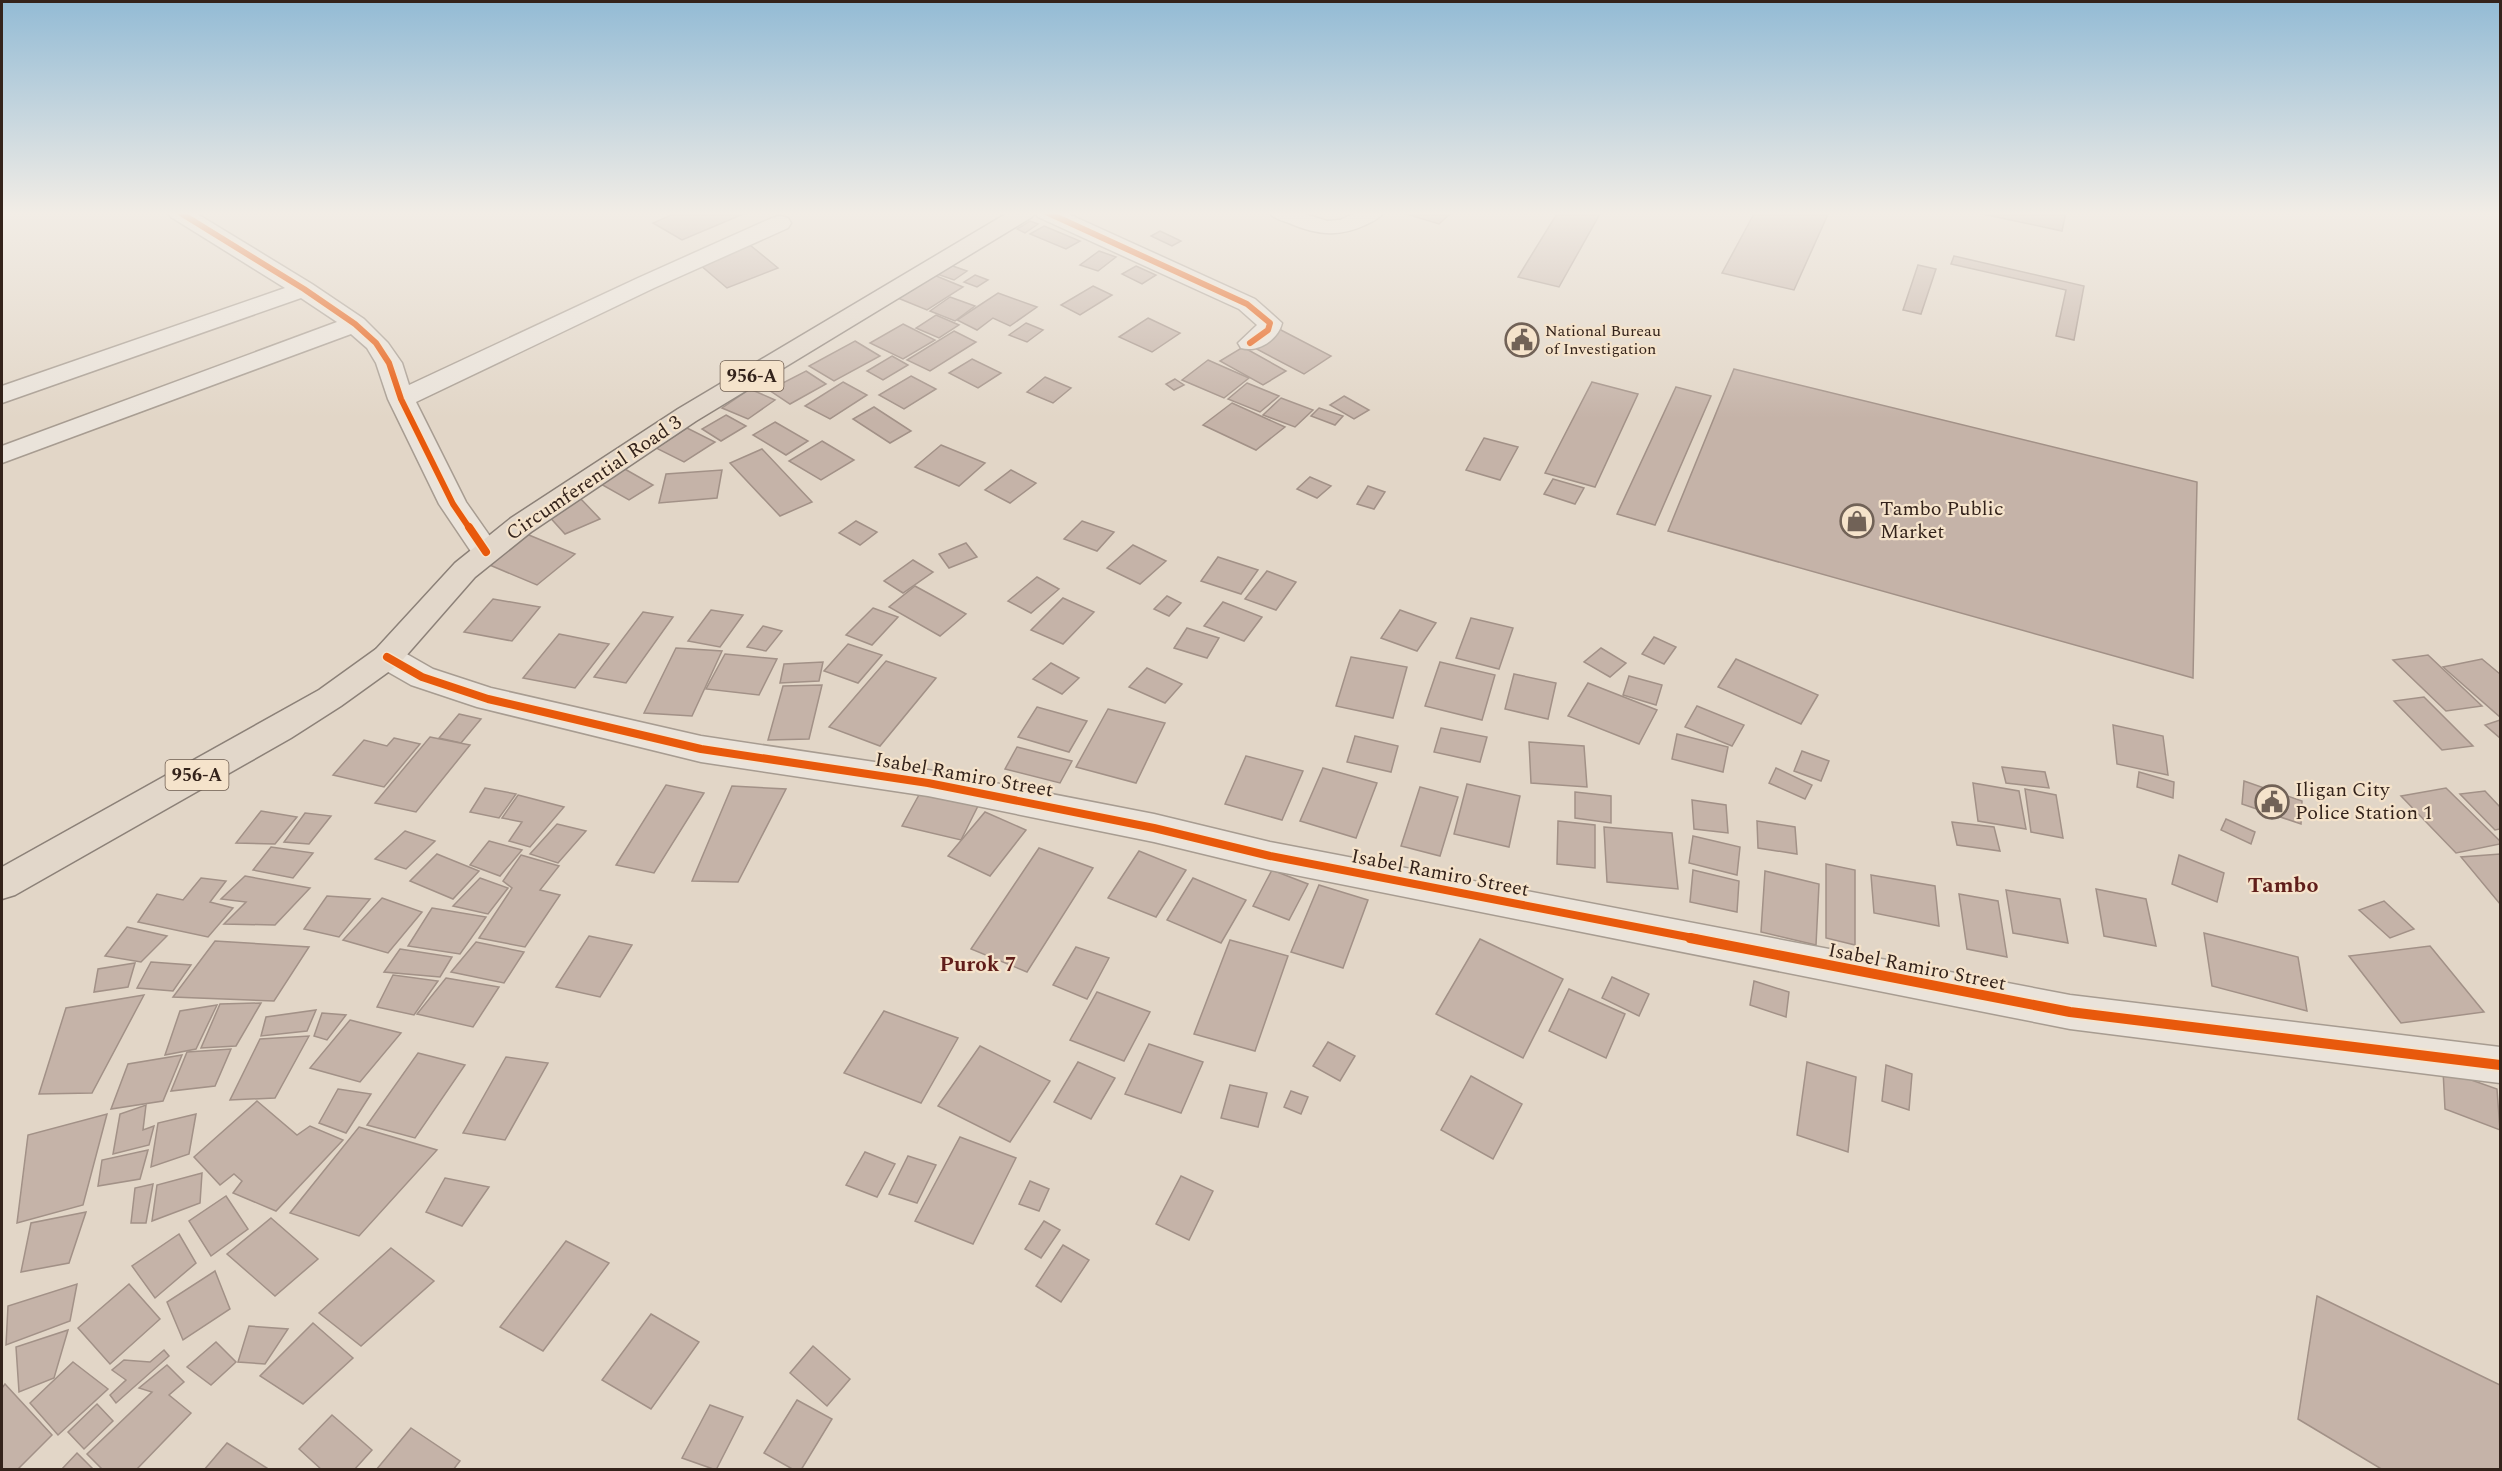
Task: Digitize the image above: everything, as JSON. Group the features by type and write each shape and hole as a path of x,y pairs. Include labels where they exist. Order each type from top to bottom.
{"main road":[{"name":"Circumferential Road 3","path":"2,884 279,729 330,698 387,657 465,570 551,504 687,415 910,281"}],"street":[{"path":"290,281 355,324 376,343 389,363 401,399 453,504 486,552"},
{"path":"401,399 650,281"},
{"path":"1196,281 1247,304 1270,323 1268,330 1250,343"},
{"path":"2,395 304,289"},
{"path":"2,455 355,324"},
{"name":"Isabel Ramiro Street","path":"387,657 422,677 488,699 701,749 928,783 1154,828 1270,856 2070,1012 2500,1065"}],"building":[{"path":"718,281 746,281 727,288"},
{"path":"917,281 948,281 963,287 927,310 893,296"},
{"path":"966,281 987,281 977,287 964,282"},
{"path":"1533,281 1563,281 1559,287"},
{"path":"1754,281 1798,281 1794,290"},
{"path":"1913,281 1932,281 1921,314 1903,310"},
{"path":"2025,281 2061,281 2084,286 2074,340 2056,336 2066,290"},
{"path":"1093,286 1112,295 1080,315 1061,305"},
{"path":"998,293 1037,307 1010,326 993,318 977,330 957,320"},
{"path":"950,297 975,306 955,321 930,311"},
{"path":"936,315 959,325 939,338 916,328"},
{"path":"1148,318 1180,333 1152,352 1119,337"},
{"path":"1026,323 1043,330 1027,342 1009,335"},
{"path":"903,324 935,340 903,359 870,343"},
{"path":"1279,329 1331,356 1304,374 1251,346"},
{"path":"954,331 976,342 930,371 907,360"},
{"path":"855,341 880,356 834,381 809,366"},
{"path":"1243,347 1286,371 1263,385 1220,361"},
{"path":"892,356 908,365 883,380 867,371"},
{"path":"972,359 1001,373 978,388 949,373"},
{"path":"1208,360 1249,378 1224,398 1182,380"},
{"path":"1734,369 2197,482 2193,678 1668,531"},
{"path":"806,371 826,384 790,404 769,390"},
{"path":"911,376 936,389 904,409 879,395"},
{"path":"1045,377 1071,388 1053,403 1027,392"},
{"path":"1175,379 1184,385 1174,390 1166,384"},
{"path":"843,382 867,395 830,419 805,406"},
{"path":"1592,382 1638,394 1595,487 1545,473"},
{"path":"1247,383 1279,396 1260,412 1228,399"},
{"path":"1676,387 1711,396 1655,525 1617,514"},
{"path":"750,389 775,400 748,419 722,408"},
{"path":"1344,396 1369,410 1354,419 1330,405"},
{"path":"1281,398 1313,410 1295,427 1263,415"},
{"path":"1232,403 1285,427 1256,450 1203,425"},
{"path":"874,407 911,431 890,443 853,419"},
{"path":"1319,408 1343,416 1335,425 1311,416"},
{"path":"726,415 746,426 721,441 702,429"},
{"path":"775,422 808,441 786,455 753,435"},
{"path":"687,428 715,442 684,462 656,448"},
{"path":"1484,438 1518,447 1500,480 1466,470"},
{"path":"822,441 854,460 821,480 789,461"},
{"path":"941,445 985,463 959,486 915,467"},
{"path":"762,449 812,502 780,516 730,463"},
{"path":"623,468 653,485 629,500 599,483"},
{"path":"722,470 717,498 659,503 666,474"},
{"path":"1011,470 1036,483 1010,503 985,490"},
{"path":"1310,477 1331,486 1317,498 1297,489"},
{"path":"1553,479 1584,488 1575,504 1544,494"},
{"path":"1368,486 1385,492 1374,509 1357,504"},
{"path":"580,498 600,519 565,534 546,513"},
{"path":"856,521 877,532 860,545 839,533"},
{"path":"1082,521 1114,532 1097,551 1064,539"},
{"path":"524,533 575,554 537,585 485,563"},
{"path":"966,543 977,557 949,568 939,554"},
{"path":"1133,545 1166,561 1140,584 1107,568"},
{"path":"1218,557 1258,570 1241,594 1201,581"},
{"path":"913,560 933,572 903,593 884,581"},
{"path":"1267,571 1296,582 1276,610 1245,599"},
{"path":"1037,577 1059,589 1031,613 1008,601"},
{"path":"915,586 966,614 940,636 889,607"},
{"path":"1167,596 1181,603 1169,616 1154,609"},
{"path":"1063,598 1094,612 1063,644 1031,630"},
{"path":"493,599 540,607 512,641 464,632"},
{"path":"1223,602 1262,617 1244,641 1204,626"},
{"path":"873,608 898,617 872,645 846,635"},
{"path":"711,610 743,615 720,647 688,641"},
{"path":"1400,610 1436,623 1417,651 1381,638"},
{"path":"643,612 673,617 626,683 594,677"},
{"path":"1471,618 1513,628 1499,669 1456,658"},
{"path":"763,626 782,631 766,651 747,647"},
{"path":"1187,628 1219,638 1207,658 1174,648"},
{"path":"559,634 609,644 575,688 523,678"},
{"path":"1654,637 1676,647 1664,664 1642,654"},
{"path":"848,644 882,655 858,683 824,671"},
{"path":"676,648 722,651 692,716 644,713"},
{"path":"1601,648 1626,663 1610,677 1584,662"},
{"path":"725,654 777,659 759,695 706,689"},
{"path":"2428,655 2482,706 2446,711 2393,660"},
{"path":"1351,657 1407,667 1393,718 1336,706"},
{"path":"1736,659 1818,695 1801,724 1718,687"},
{"path":"2482,659 2500,674 2500,717 2443,667"},
{"path":"886,661 936,678 880,746 829,727"},
{"path":"823,662 819,681 780,683 784,664"},
{"path":"1440,662 1495,675 1482,720 1425,706"},
{"path":"1051,663 1079,678 1062,694 1033,679"},
{"path":"1147,668 1182,684 1165,703 1129,687"},
{"path":"1514,674 1556,683 1548,719 1505,709"},
{"path":"1629,676 1662,685 1656,705 1623,695"},
{"path":"1588,683 1657,710 1639,744 1568,716"},
{"path":"822,685 809,739 768,740 783,686"},
{"path":"2424,697 2473,746 2442,750 2394,701"},
{"path":"1697,706 1744,725 1732,746 1685,727"},
{"path":"1037,707 1087,721 1069,752 1018,737"},
{"path":"1108,709 1165,723 1136,783 1076,767"},
{"path":"459,714 481,719 461,743 439,738"},
{"path":"2500,720 2500,738 2485,725"},
{"path":"2113,725 2163,736 2168,775 2117,764"},
{"path":"1441,728 1487,737 1480,762 1434,752"},
{"path":"1677,734 1728,747 1723,772 1672,759"},
{"path":"1355,736 1398,746 1391,772 1347,762"},
{"path":"430,737 470,745 416,812 375,803"},
{"path":"394,738 420,744 384,787 333,775 364,740 387,746"},
{"path":"1529,742 1584,746 1587,787 1531,783"},
{"path":"1017,747 1072,761 1060,783 1005,769"},
{"path":"1802,751 1829,761 1821,781 1794,771"},
{"path":"1246,756 1303,771 1282,820 1225,804"},
{"path":"2002,767 2045,772 2049,788 2006,783"},
{"path":"1323,768 1377,783 1356,838 1300,821"},
{"path":"1776,768 1812,785 1805,799 1769,783"},
{"path":"2139,772 2174,782 2173,798 2137,787"},
{"name":"Iligan City Police Station 1","path":"2244,781 2302,801 2301,824 2242,804"},
{"path":"1973,783 2019,791 2026,829 1978,821"},
{"path":"1467,784 1520,796 1509,847 1454,834"},
{"path":"666,785 704,793 654,873 616,865"},
{"path":"732,786 786,789 738,882 692,881"},
{"path":"1420,787 1458,797 1440,856 1401,846"},
{"path":"485,788 516,794 499,818 470,812"},
{"path":"2446,788 2500,841 2500,844 2456,853 2401,796"},
{"path":"2025,789 2056,795 2063,838 2031,832"},
{"path":"2485,791 2500,807 2500,829 2495,830 2460,794"},
{"path":"1575,792 1611,796 1611,823 1575,818"},
{"path":"920,793 978,806 961,840 902,826"},
{"path":"518,795 564,807 530,847 509,841 522,822 502,818"},
{"path":"1692,800 1726,805 1728,833 1694,829"},
{"path":"261,811 297,817 275,844 236,843"},
{"path":"985,812 1026,830 990,876 948,856"},
{"path":"305,813 331,816 309,844 284,842"},
{"path":"2226,819 2255,832 2251,844 2221,830"},
{"path":"1558,821 1595,825 1595,868 1557,864"},
{"path":"1757,821 1795,827 1797,854 1758,848"},
{"path":"1952,822 1994,827 2000,851 1957,845"},
{"path":"557,824 586,831 558,863 530,854"},
{"path":"1604,827 1672,833 1678,889 1607,882"},
{"path":"405,831 435,841 406,869 375,859"},
{"path":"1693,836 1740,847 1737,875 1689,863"},
{"path":"489,841 522,850 500,876 470,865"},
{"path":"271,847 313,853 293,878 253,870"},
{"path":"1039,848 1093,868 1027,972 971,949"},
{"path":"1139,851 1186,870 1156,917 1108,898"},
{"path":"437,854 479,871 453,899 410,881"},
{"path":"2500,854 2500,904 2461,857"},
{"path":"521,855 559,866 540,890 560,895 525,947 479,938 512,888 503,881"},
{"path":"2179,855 2224,873 2217,902 2172,884"},
{"path":"1826,864 1855,870 1855,945 1826,938"},
{"path":"1272,870 1308,884 1289,920 1253,906"},
{"path":"1693,870 1739,881 1737,912 1690,902"},
{"path":"1765,871 1819,884 1816,945 1761,932"},
{"path":"1871,875 1935,886 1939,926 1874,913"},
{"path":"245,876 310,888 275,925 224,924 246,902 221,899"},
{"path":"201,878 226,881 210,902 233,908 208,937 138,922 157,894 183,900"},
{"path":"480,878 508,888 488,914 453,906"},
{"path":"1193,878 1246,900 1221,943 1167,920"},
{"path":"1319,885 1368,900 1343,968 1291,952"},
{"path":"2096,889 2146,899 2156,946 2104,936"},
{"path":"2006,890 2060,899 2068,943 2013,933"},
{"path":"1959,894 1998,901 2007,957 1967,949"},
{"path":"327,896 370,899 339,937 304,929"},
{"path":"382,898 422,912 388,953 343,940"},
{"path":"2384,901 2414,929 2390,938 2359,910"},
{"path":"432,908 486,917 460,954 408,946"},
{"path":"127,927 167,936 141,962 105,956"},
{"path":"2204,933 2298,957 2307,1011 2212,986"},
{"path":"589,936 632,945 600,997 556,987"},
{"path":"1480,939 1563,979 1523,1058 1436,1014"},
{"path":"1230,940 1288,956 1255,1051 1194,1034"},
{"path":"215,941 309,947 274,1001 173,997"},
{"path":"476,942 524,952 504,983 451,972"},
{"path":"2430,946 2484,1012 2401,1023 2349,956"},
{"path":"1076,947 1109,958 1087,999 1053,985"},
{"path":"400,949 452,957 440,977 384,972"},
{"path":"151,962 191,965 173,991 137,988"},
{"path":"135,963 128,987 94,992 98,969"},
{"path":"393,975 438,981 414,1015 377,1007"},
{"path":"1612,977 1649,994 1639,1016 1602,998"},
{"path":"446,978 499,987 473,1027 417,1014"},
{"path":"1754,981 1789,992 1786,1017 1750,1005"},
{"path":"1569,989 1625,1014 1606,1058 1549,1031"},
{"path":"1097,992 1150,1012 1124,1061 1070,1040"},
{"path":"144,995 92,1093 39,1094 66,1008"},
{"path":"261,1003 236,1046 201,1048 220,1004"},
{"path":"217,1005 196,1049 165,1055 180,1011"},
{"path":"316,1010 307,1031 261,1036 266,1017"},
{"path":"884,1011 958,1038 921,1103 844,1073"},
{"path":"322,1013 346,1015 327,1040 314,1036"},
{"path":"350,1020 401,1033 360,1082 310,1068"},
{"path":"309,1036 275,1098 230,1100 260,1039"},
{"path":"1328,1042 1355,1056 1340,1081 1313,1066"},
{"path":"1149,1044 1203,1062 1181,1113 1125,1094"},
{"path":"980,1046 1050,1081 1010,1142 938,1106"},
{"path":"231,1049 215,1086 171,1091 187,1052"},
{"path":"418,1053 465,1065 415,1138 367,1125"},
{"path":"182,1055 163,1101 111,1109 128,1064"},
{"path":"506,1057 548,1063 505,1140 463,1133"},
{"path":"1078,1062 1115,1078 1091,1119 1054,1102"},
{"path":"1807,1062 1856,1077 1848,1152 1797,1135"},
{"path":"1886,1065 1912,1074 1909,1110 1882,1101"},
{"path":"2443,1070 2497,1089 2500,1130 2445,1109"},
{"path":"1471,1076 1522,1104 1493,1159 1441,1130"},
{"path":"1230,1085 1267,1093 1258,1127 1221,1118"},
{"path":"338,1089 371,1094 346,1133 319,1123"},
{"path":"1291,1091 1308,1097 1301,1114 1284,1107"},
{"path":"257,1101 297,1135 310,1126 343,1140 276,1211 233,1193 242,1181 234,1174 220,1185 194,1157"},
{"path":"146,1105 143,1130 154,1126 149,1145 113,1154 120,1114"},
{"path":"107,1114 83,1205 17,1223 28,1135"},
{"path":"196,1114 189,1154 151,1167 158,1123"},
{"path":"359,1127 437,1150 359,1236 290,1213"},
{"path":"960,1137 1016,1158 973,1244 915,1221"},
{"path":"148,1150 140,1179 98,1186 102,1160"},
{"path":"865,1152 895,1164 877,1197 846,1185"},
{"path":"908,1156 936,1165 917,1203 889,1194"},
{"path":"202,1173 200,1203 152,1221 157,1185"},
{"path":"1181,1176 1213,1191 1189,1240 1156,1224"},
{"path":"445,1178 489,1187 462,1226 426,1212"},
{"path":"1030,1181 1049,1189 1039,1211 1019,1204"},
{"path":"153,1184 146,1223 131,1223 135,1188"},
{"path":"226,1196 248,1229 211,1256 189,1221"},
{"path":"86,1212 69,1263 21,1272 31,1223"},
{"path":"271,1218 318,1259 275,1296 227,1254"},
{"path":"1044,1221 1060,1230 1041,1258 1025,1249"},
{"path":"179,1234 196,1263 155,1298 132,1266"},
{"path":"566,1241 609,1263 543,1351 500,1327"},
{"path":"1063,1245 1089,1260 1061,1302 1036,1286"},
{"path":"391,1248 434,1281 361,1346 319,1313"},
{"path":"215,1271 230,1309 183,1340 167,1302"},
{"path":"77,1284 70,1321 6,1345 8,1306"},
{"path":"129,1284 160,1319 110,1364 78,1328"},
{"path":"2317,1296 2500,1385 2500,1470 2383,1470 2298,1419"},
{"path":"651,1314 699,1342 651,1409 602,1380"},
{"path":"313,1323 353,1358 303,1404 260,1376"},
{"path":"249,1326 288,1329 265,1364 238,1362"},
{"path":"68,1330 54,1378 19,1392 16,1347"},
{"path":"216,1342 236,1362 211,1385 187,1367"},
{"path":"813,1346 850,1379 827,1406 790,1373"},
{"path":"164,1350 169,1356 116,1403 110,1395 126,1380 112,1370 124,1360 150,1362"},
{"path":"73,1362 108,1389 58,1435 30,1403"},
{"path":"167,1365 184,1382 169,1395 191,1413 136,1470 103,1470 87,1454 152,1392 139,1388"},
{"path":"5,1384 52,1435 17,1470 2,1470 2,1388"},
{"path":"797,1400 832,1419 801,1470 794,1470 764,1453"},
{"path":"97,1404 113,1421 84,1449 68,1432"},
{"path":"710,1405 743,1417 716,1470 682,1458"},
{"path":"332,1415 372,1450 354,1470 322,1470 299,1449"},
{"path":"411,1428 460,1461 453,1470 376,1470"},
{"path":"227,1443 270,1470 204,1470"},
{"path":"77,1453 94,1470 61,1470"}],"cycle path":[{"path":"290,281 355,324 376,343 389,363 401,399 453,504 486,552"},
{"path":"1196,281 1247,304 1270,323 1268,330 1250,343"},
{"path":"387,657 422,677 488,699 701,749 928,783 1154,828 1270,856 2070,1012 2500,1065"}],"place":[{"name":"National Bureau of Investigation","path":"1522,340"},
{"name":"Tambo Public Market","path":"1857,521"},
{"name":"Iligan City Police Station 1","path":"2272,802"}],"district":[{"name":"Tambo","path":"2283,885"},
{"name":"Purok 7","path":"978,965"}]}
